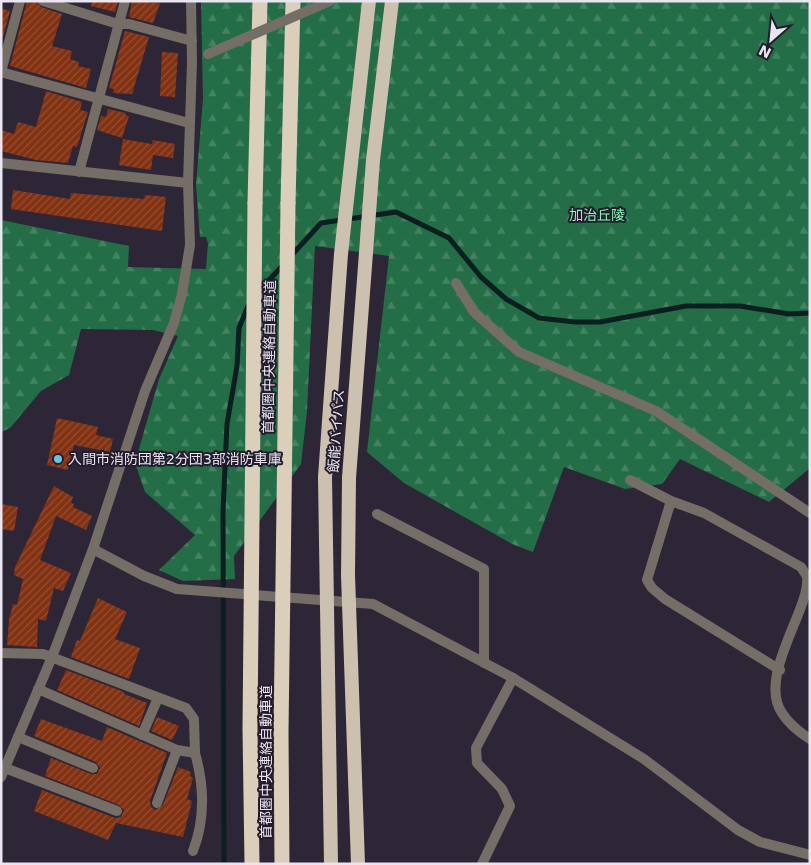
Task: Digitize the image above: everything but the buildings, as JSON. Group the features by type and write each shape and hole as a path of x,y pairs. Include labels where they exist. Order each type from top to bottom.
{"highway":[{"name":"首都圏中央連絡自動車道","path":"252,864 250,719 255,203 260,1"},
{"name":"首都圏中央連絡自動車道","path":"282,864 281,712 288,203 293,1"},
{"name":"飯能バイパス","path":"331,864 325,477 341,254 369,1"},
{"name":"飯能バイパス","path":"358,864 348,574 349,478 373,160 392,1"}],"street":[{"path":"20,1 1,72 189,123"},
{"path":"43,1 118,24 129,24 192,41"},
{"path":"79,172 125,1"},
{"path":"117,811 3,772 52,657 93,549 145,391 174,324 182,294 190,245 188,183 192,62 191,1"},
{"path":"192,62 330,1"},
{"path":"1,163 188,183"},
{"path":"456,283 474,312 519,352 656,411 810,513"},
{"path":"630,480 671,501 704,513 801,567 808,577 806,601 780,670 776,694 781,712 795,729 810,740"},
{"path":"671,501 647,580 652,588 665,599 780,670"},
{"path":"377,514 484,569 484,663"},
{"path":"93,549 144,576 177,589 373,604 513,678 644,759 738,830 760,842 810,855"},
{"path":"1,652 42,654 52,657 186,708 194,719 195,753 202,802 200,833 193,851"},
{"path":"482,864 510,806 502,789 477,763 476,748 513,678"},
{"path":"38,689 177,750 195,753"},
{"path":"142,735 158,698"},
{"path":"18,737 93,768"},
{"path":"156,803 177,750"}],"green space":[{"name":"加治丘陵","path":"201,1 810,1 810,468 769,502 680,459 662,484 625,489 564,467 533,552 512,544 404,483 367,452 389,256 315,246 307,411 301,464 234,556 235,579 183,581 159,570 195,535 145,492 135,463 159,379 178,336 153,330 81,329 69,375 41,391 10,428 1,432 1,220 129,246 128,267 206,269 208,243 206,237 200,237 196,185 203,99"}],"waterway":[{"path":"291,256 321,223 396,212 449,238 481,277 506,299 539,318 575,322 600,322 686,306 740,306 789,314 810,313"},
{"path":"257,293 284,264"},
{"path":"224,864 223,511 227,424 237,366 239,328 248,306"}],"place":[{"name":"入間市消防団第2分団3部消防車庫","path":"58,459"}]}
